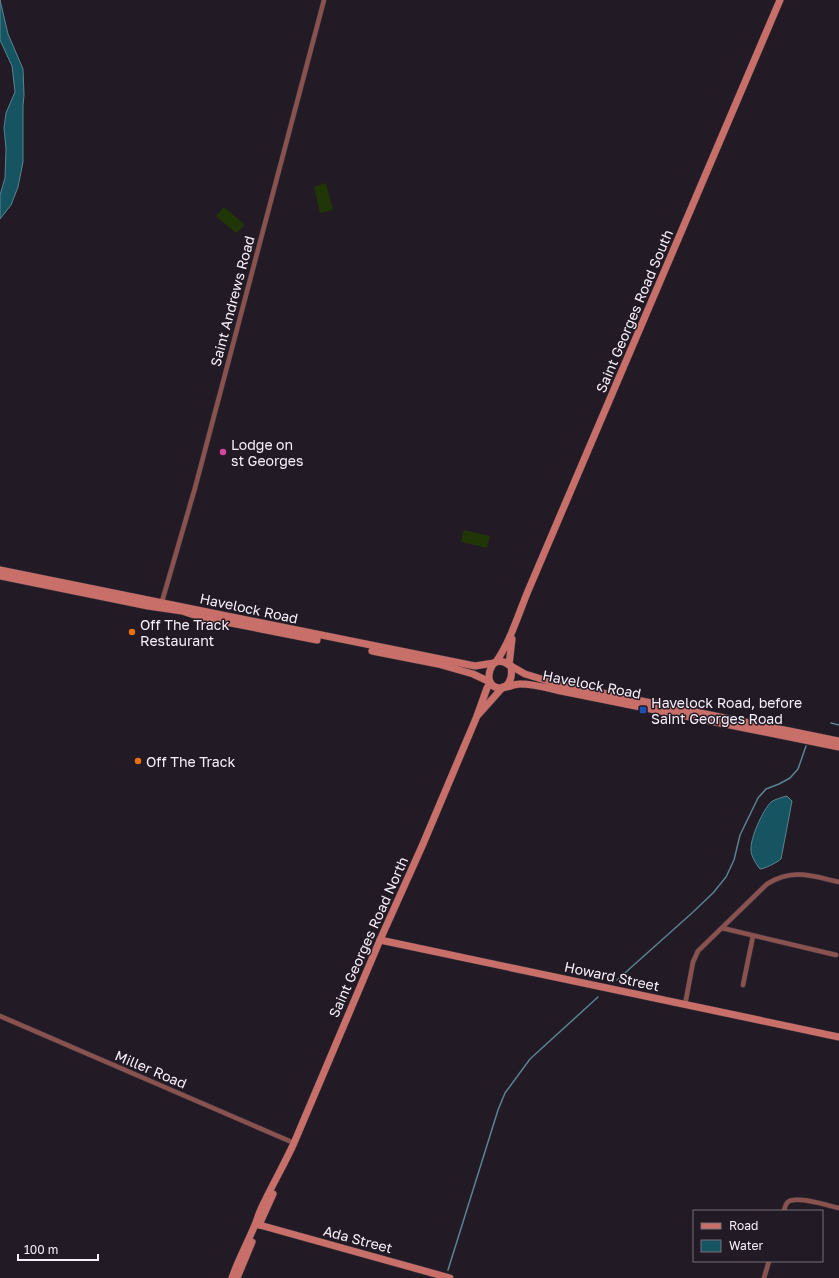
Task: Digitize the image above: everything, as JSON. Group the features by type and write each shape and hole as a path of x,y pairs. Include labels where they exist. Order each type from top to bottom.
{"street":[{"name":"Saint Andrews Road","path":"161,605 195,488 324,0"},
{"name":"Saint Georges Road South","path":"495,663 506,647 528,591 780,0"},
{"name":"Havelock Road","path":"0,570 438,664 473,674 490,682"},
{"name":"Havelock Road","path":"0,576 161,605 475,666 495,663"},
{"name":"Saint Georges Road South","path":"510,665 512,633"},
{"path":"504,662 510,665 511,678 508,684 504,687 497,688 490,682 489,671 495,663 504,662"},
{"name":"Havelock Road","path":"510,665 535,678 558,684 839,741"},
{"name":"Saint Georges Road North","path":"232,1278 239,1260 280,1178 282,1168 423,844 490,682"},
{"name":"Havelock Road","path":"504,687 521,684 561,690 839,746"},
{"name":"Saint Georges Road North","path":"477,716 504,687"},
{"path":"685,1005 694,962 698,951 767,884 776,878 786,875 802,874 839,882"},
{"path":"722,928 836,955"},
{"path":"743,985 753,936"},
{"name":"Howard Street","path":"380,940 839,1037"},
{"name":"Miller Road","path":"0,1016 294,1143"},
{"path":"784,1210 786,1205 791,1200 801,1200 839,1208"},
{"path":"237,1278 257,1225"},
{"name":"Ada Street","path":"257,1225 450,1278"},
{"path":"764,1278 769,1262"}],"green space":[{"path":"326,183 333,210 320,213 314,187"},
{"path":"224,207 243,223 244,226 236,233 216,216"},
{"path":"464,530 490,536 487,548 461,542"}],"water":[{"path":"0,0 8,34 23,69 24,95 23,162 18,187 11,205 0,219 0,195 5,178 6,149 4,128 6,113 15,92 12,66 0,40"},
{"path":"786,796 792,801 781,859 765,868 760,869 751,852 751,845 755,832 764,811 771,802"}],"waterway":[{"path":"831,723 839,725"},
{"path":"617,980 692,913 713,893 726,877 734,860 740,835 758,798 766,789 790,778 798,769 806,746"},
{"path":"448,1270 498,1110 505,1093 530,1059 598,997"}],"place":[{"name":"Lodge on st Georges","path":"223,452"},
{"name":"Off The Track Restaurant","path":"132,632"},
{"name":"Havelock Road, before Saint Georges Road","path":"643,710"},
{"name":"Off The Track","path":"138,761"}]}
